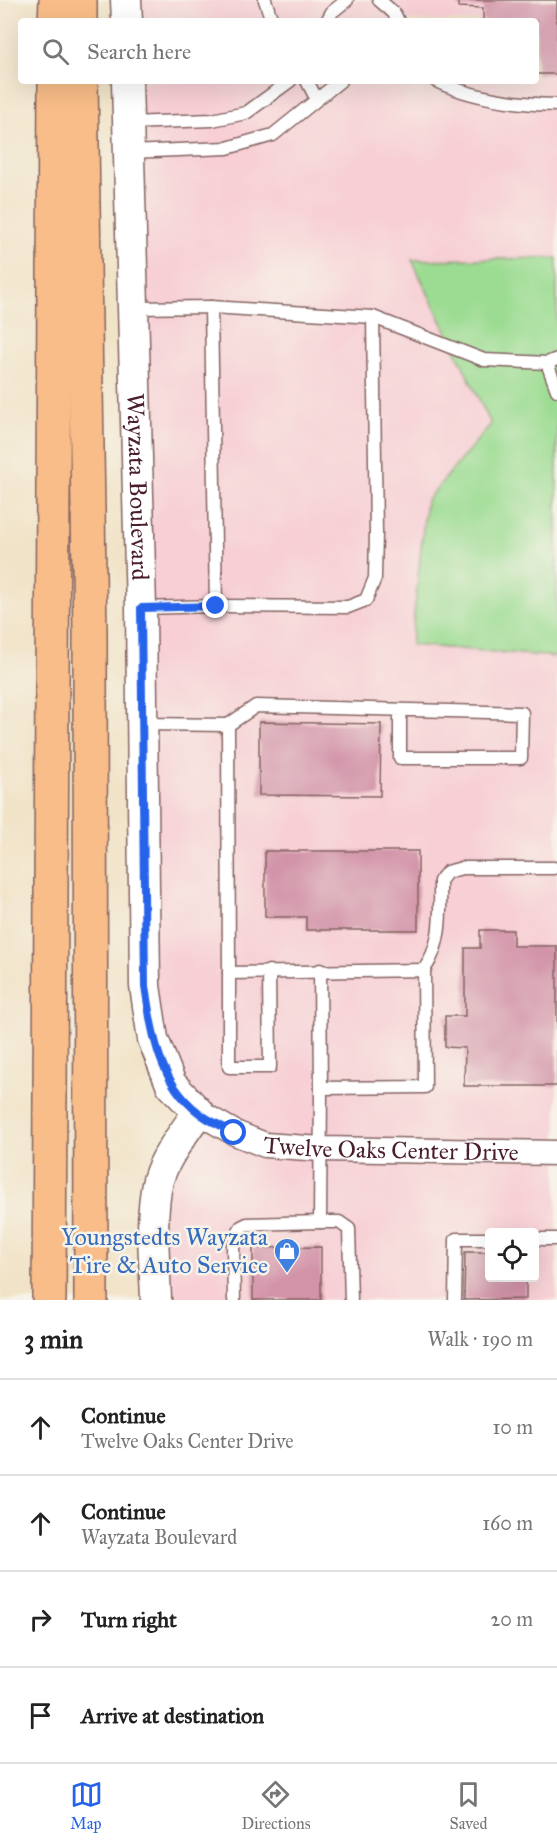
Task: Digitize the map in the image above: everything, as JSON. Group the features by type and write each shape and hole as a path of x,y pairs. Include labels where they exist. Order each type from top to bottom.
{"highway":[{"path":"55,18 56,0"},
{"path":"80,0 80,18"},
{"path":"49,1300 55,84"},
{"path":"81,84 91,656 93,1166 91,1300"},
{"path":"93,1166 99,1300"}],"street":[{"path":"126,0 127,18"},
{"name":"Wayzata Boulevard","path":"127,84 141,608 145,986 153,1039 171,1084 198,1112"},
{"path":"156,1300 154,1211 158,1179 174,1148 198,1112"},
{"name":"Twelve Oaks Center Drive","path":"198,1112 234,1133 266,1145 321,1149 557,1153"}],"lane":[{"path":"265,0 271,18"},
{"path":"329,18 346,0"},
{"path":"379,0 396,17"},
{"path":"396,17 399,0"},
{"path":"128,123 212,120 246,112 286,84"},
{"path":"308,84 316,99"},
{"path":"128,152 227,148 273,135 336,84"},
{"path":"442,84 455,90 530,104 557,105"},
{"path":"133,308 212,308 373,317 484,360 552,361 557,390"},
{"path":"212,308 216,606"},
{"path":"141,608 348,607 366,600 375,578 373,317"},
{"path":"142,724 228,725 256,706 522,713 521,758 400,758 400,710"},
{"path":"228,725 229,1067 270,1067 269,971"},
{"path":"321,1088 425,1087 424,970 434,955 440,931 440,881 447,873 462,868 555,868"},
{"path":"320,970 320,1222"},
{"path":"229,973 424,970"},
{"path":"234,1300 233,1245 241,1227 247,1224 320,1222 339,1222 349,1229 351,1300"},
{"path":"455,1300 456,1239 485,1239"},
{"path":"539,1239 557,1239"}],"shaded area":[{"path":"126,0 557,0 557,258 412,260 491,424 426,501 412,645 557,657 557,1300 156,1300 154,1211 198,1112 153,1039 127,84 539,84 539,18 127,18"}],"green space":[{"path":"557,258 557,657 411,645 426,501 491,424 412,260"}],"building":[{"path":"458,0 557,0 557,74 539,74 539,18 483,18 483,8 458,7"},
{"path":"259,722 381,724 380,796 259,795"},
{"path":"265,851 418,851 418,930 306,930 306,917 265,917"},
{"path":"480,930 513,930 513,946 557,946 557,1086 464,1086 465,1048 445,1047 445,1016 465,1016 465,948 480,948"},
{"name":"Youngstedts Wayzata Tire & Auto Service","path":"321,1247 321,1300 253,1300 253,1248"},
{"path":"465,1252 485,1252 485,1282 526,1282 526,1299 464,1300"}],"place":[{"name":"Youngstedts Wayzata Tire & Auto Service","path":"287,1274"}],"route":[{"path":"216,606 141,608 145,986 153,1039 171,1084 198,1112 234,1133"}]}
